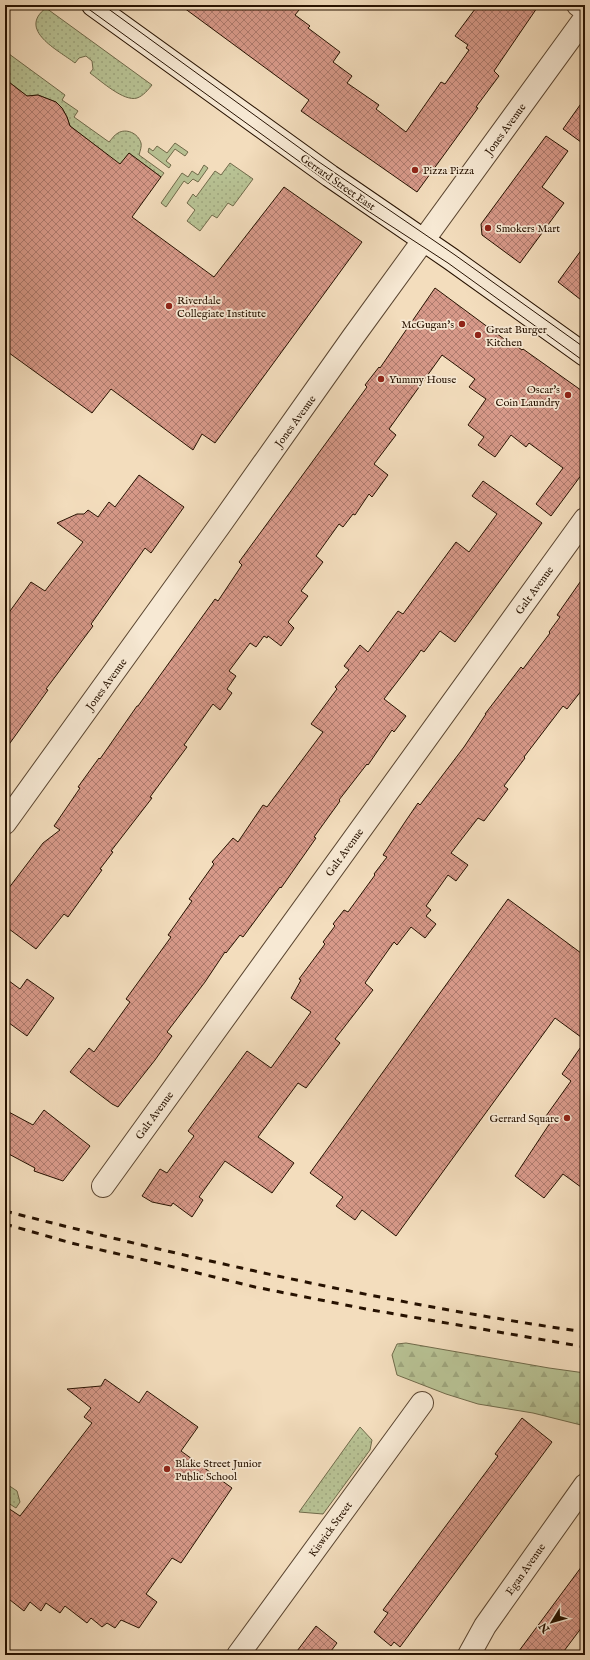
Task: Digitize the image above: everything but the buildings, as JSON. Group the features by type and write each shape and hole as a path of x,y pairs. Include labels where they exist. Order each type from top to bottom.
{"street":[{"name":"Gerrard Street East","path":"93,5 330,176 585,355"},
{"path":"578,5 585,10"},
{"name":"Jones Avenue","path":"5,823 362,325 585,18"},
{"name":"Galt Avenue","path":"103,1186 585,519"},
{"name":"Kiswick Street","path":"238,1655 422,1403"},
{"name":"Egan Avenue","path":"469,1655 484,1626 585,1485"}],"green space":[{"path":"46,8 152,85 145,93 137,98 126,97 113,90 90,73 93,69 92,61 86,56 79,58 75,63 59,52 43,39 38,32 36,24 38,16"},
{"path":"5,51 65,95 62,100 78,111 74,117 109,142 115,135 121,132 128,131 135,134 141,143 139,155 164,173 161,177 129,153 119,166 70,126 62,108 56,102 38,95 27,96 5,79"},
{"path":"175,143 188,152 185,156 175,149 166,161 171,165 169,168 148,152 149,148 153,151 157,146 167,153"},
{"path":"230,163 253,179 233,206 228,203 217,218 212,215 200,231 187,221 195,210 187,203 193,194 196,197 215,171 221,175"},
{"path":"204,165 208,168 198,182 193,179 188,184 184,181 166,207 161,203 182,173 188,177 192,171 198,175"},
{"path":"406,1343 585,1373 585,1426 533,1413 478,1404 446,1394 397,1375 392,1355 397,1344"},
{"path":"360,1427 372,1440 370,1450 323,1514 299,1512"},
{"path":"5,1483 17,1491 20,1502 16,1508 5,1501"}],"tram line":[{"path":"83,5 368,211 448,263 585,362"},
{"path":"103,5 319,162 455,255 585,348"}],"railway":[{"path":"5,1211 149,1247 294,1279 439,1308 585,1332"},
{"path":"5,1224 71,1243 255,1287 366,1309 585,1347"}],"place":[{"name":"Pizza Pizza","path":"415,170"},
{"name":"Smokers Mart","path":"488,228"},
{"name":"Riverdale Collegiate Institute","path":"169,306"},
{"name":"McGugan's","path":"462,324"},
{"name":"Great Burger Kitchen","path":"478,335"},
{"name":"Yummy House","path":"381,379"},
{"name":"Oscar's Coin Laundry","path":"568,395"},
{"name":"Gerrard Square","path":"567,1118"},
{"name":"Blake Street Junior Public School","path":"167,1469"}]}
